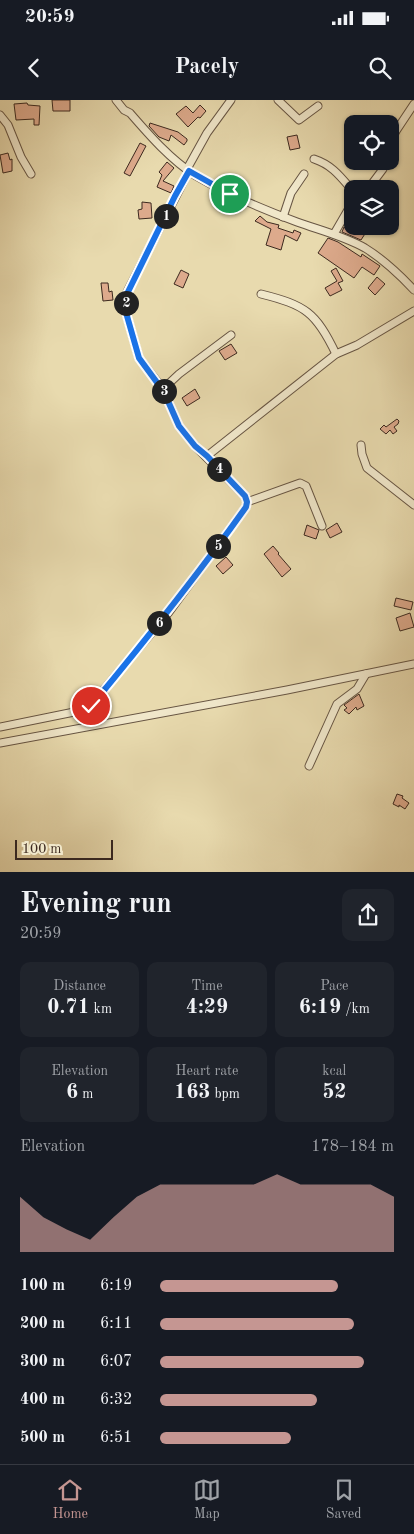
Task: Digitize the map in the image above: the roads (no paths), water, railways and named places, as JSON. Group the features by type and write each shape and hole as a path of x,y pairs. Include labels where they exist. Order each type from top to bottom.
{"street":[{"path":"116,100 158,145 188,170 230,194 283,217 334,234 369,250 399,274 414,290"},
{"path":"0,727 84,710 91,706 169,612 246,507 245,496 238,487 195,446 179,426 163,389 139,358 127,316 125,298 207,133 231,100"},
{"path":"278,100 299,120 318,106"},
{"path":"399,126 414,104"},
{"path":"0,117 8,126 21,157 31,174"},
{"path":"314,159 325,163 344,180"},
{"path":"283,217 291,193 304,174"},
{"path":"334,234 344,216"},
{"path":"260,294 284,300 307,311 318,323 336,354"},
{"path":"207,456 336,354 358,345 414,311"},
{"path":"163,389 178,374 231,334"},
{"path":"361,445 367,468 414,505"},
{"path":"247,502 300,483 304,484 322,526"},
{"path":"0,743 277,692 414,664"},
{"path":"309,766 336,704 357,689 366,674"}]}
